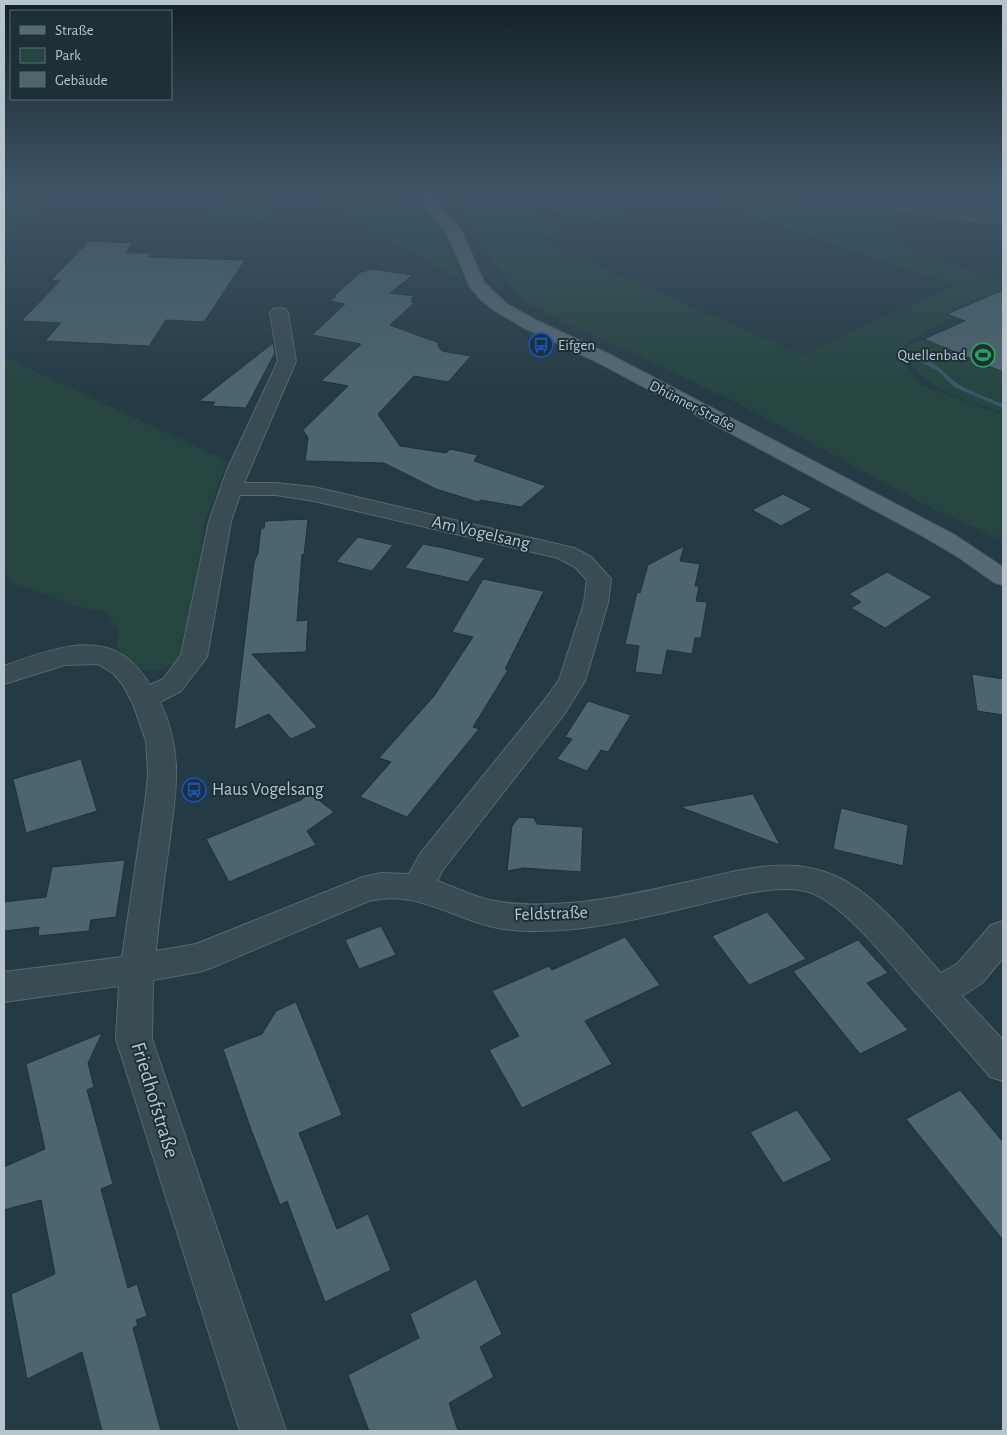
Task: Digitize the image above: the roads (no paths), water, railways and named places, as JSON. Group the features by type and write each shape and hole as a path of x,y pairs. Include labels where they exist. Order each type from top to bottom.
{"main road":[{"name":"Dhünner Straße","path":"465,261 477,285 499,305 533,325 604,359 653,387 718,419 932,532 974,556 1003,578"}],"street":[{"path":"144,699 172,685 194,657 220,521 238,470 287,361 279,313"},
{"name":"Am Vogelsang","path":"232,489 276,488 314,494 566,553 583,562 599,579 596,602 572,680 553,709 431,864 418,887"},
{"name":"Friedhofstraße","path":"4,675 66,656 84,654 105,656 115,660 126,670 144,699 160,741 162,779 137,969 134,1039 263,1431"},
{"name":"Feldstraße","path":"4,987 137,969 199,958 375,886 403,884 418,887 489,912 516,917 543,918 606,910 784,877 810,880 827,886 863,915 897,947 938,993"},
{"path":"1003,935 970,973 938,993 1003,1065"}],"waterway":[{"path":"920,360 940,370 956,386 1003,406"}],"place":[{"name":"Eifgen","path":"541,345"},
{"name":"Quellenbad","path":"983,355"},
{"name":"Haus Vogelsang","path":"194,790"}]}
